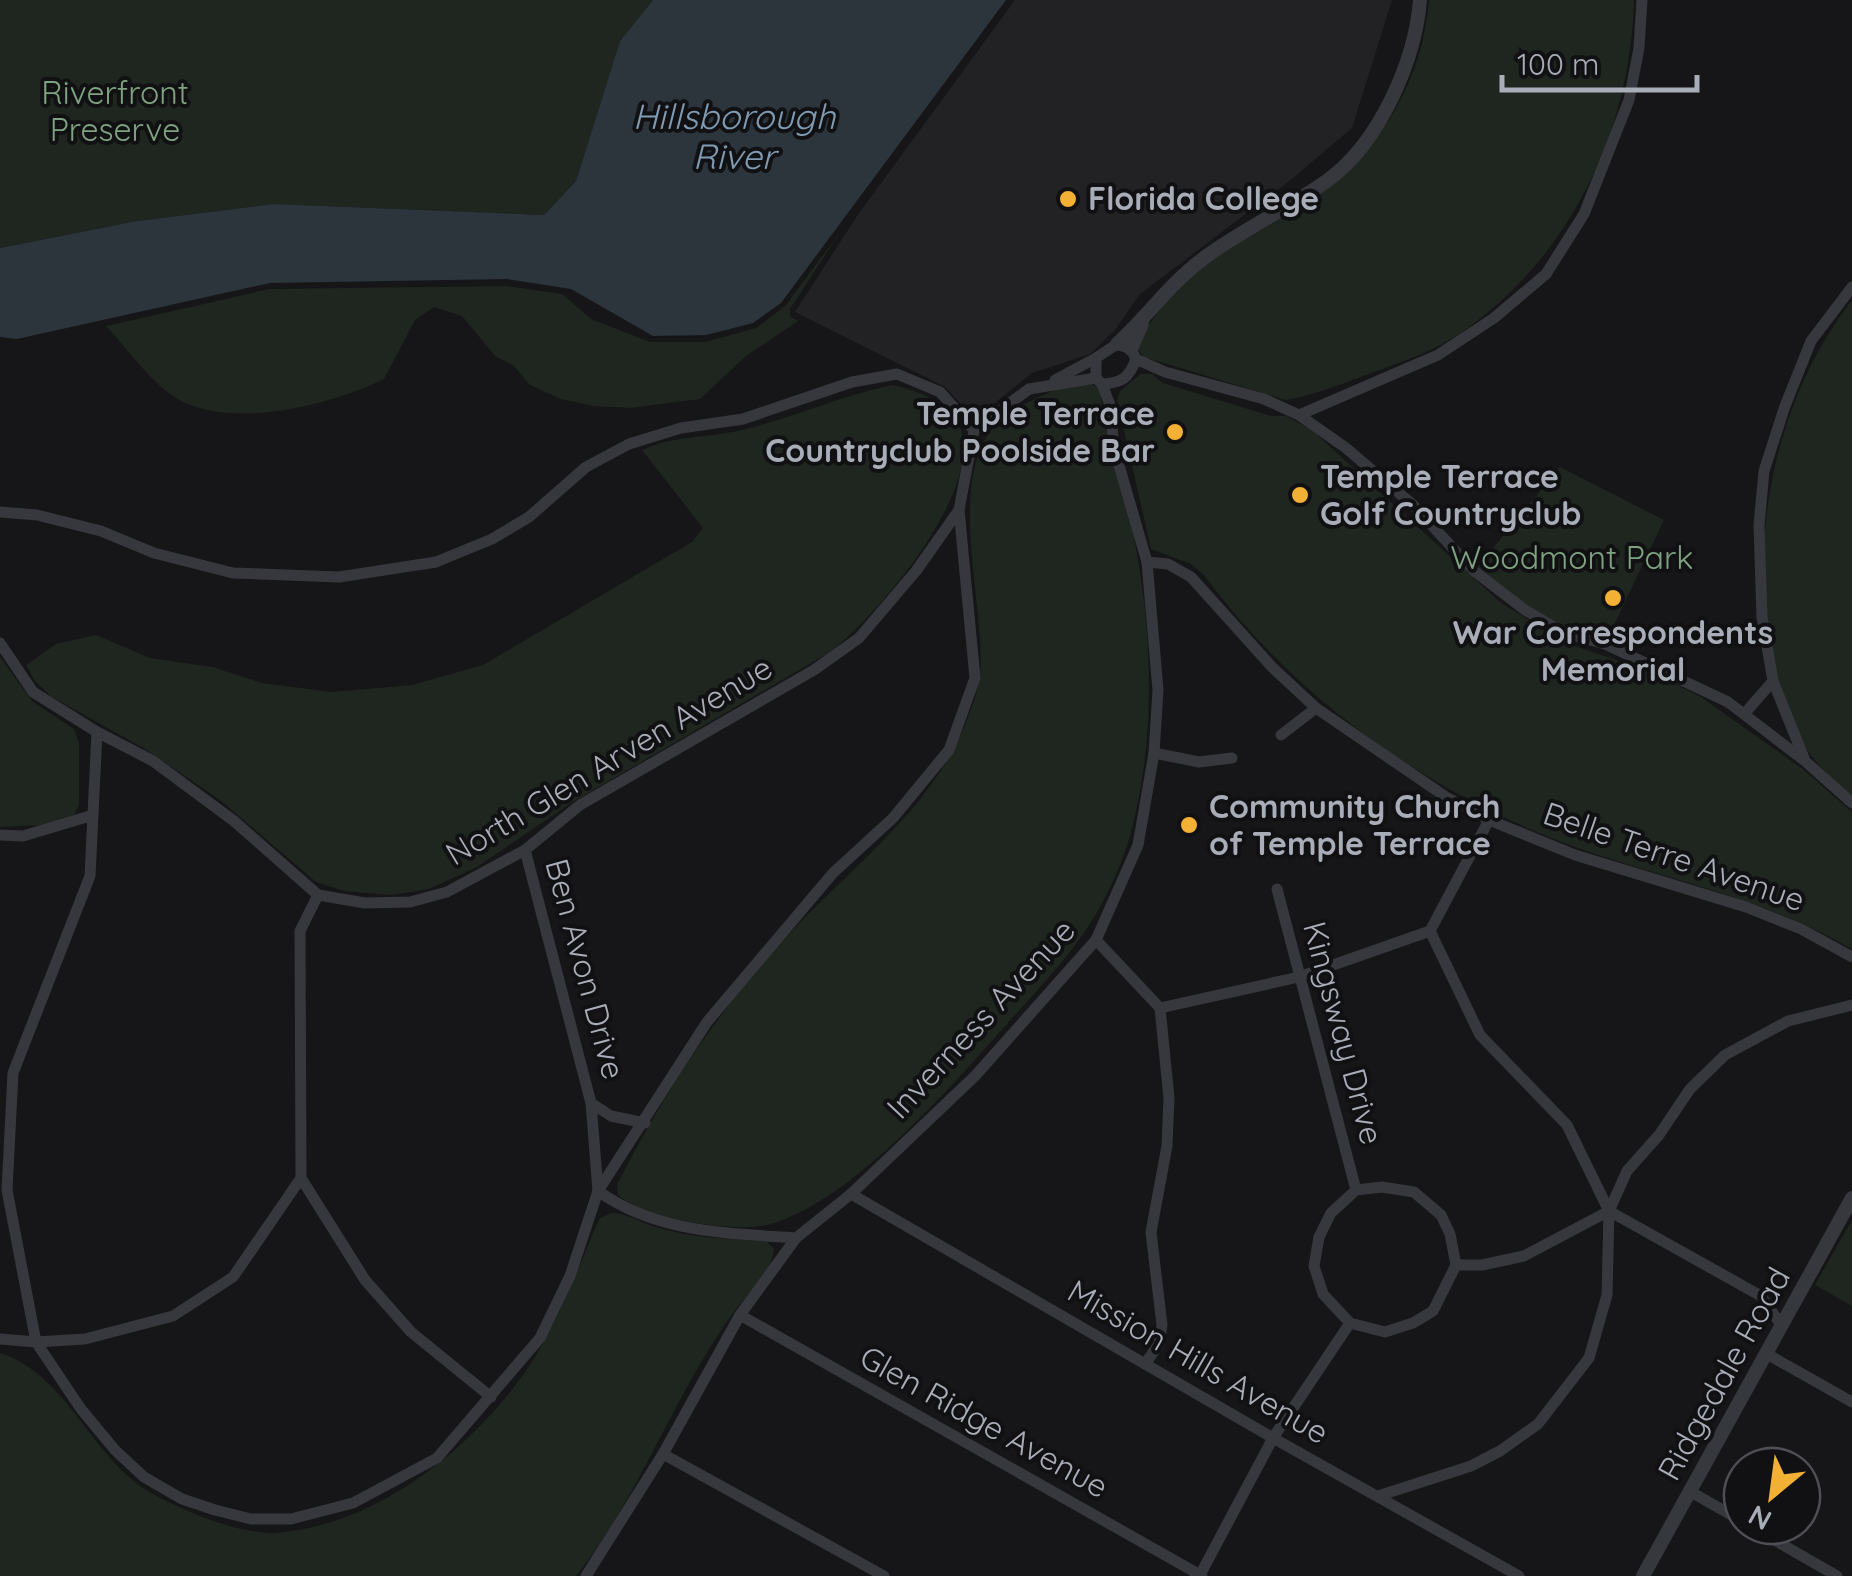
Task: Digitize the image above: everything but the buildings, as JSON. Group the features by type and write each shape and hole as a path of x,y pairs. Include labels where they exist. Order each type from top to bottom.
{"street":[{"path":"1131,373 1128,351 1144,319 1164,293 1203,259 1332,178 1371,133 1398,88 1417,34 1420,0"},
{"path":"1299,415 1438,355 1494,318 1546,274 1584,214 1629,100 1639,48 1642,0"},
{"path":"1805,761 1773,681 1762,617 1759,526 1764,471 1811,341 1852,286"},
{"path":"0,512 37,515 101,531 154,553 234,573 339,577 436,562 492,538 529,517 586,467 629,444 681,428 743,420 852,382 897,374 940,392 974,430 1029,389 1096,358 1128,351 1165,372 1264,399 1299,415 1346,448 1413,505 1474,571 1525,610 1562,632 1605,644 1745,712 1852,803"},
{"path":"1096,358 1099,380"},
{"path":"1110,405 1120,383 1131,373 1165,372"},
{"name":"Inverness Avenue","path":"586,1576 663,1454 740,1315 796,1238 851,1194 975,1076 1096,940 1138,845 1154,753 1158,690 1148,562 1114,448 1110,405 1099,380"},
{"path":"1051,382 1120,383"},
{"name":"North Glen Arven Avenue","path":"318,894 365,902 410,902 447,892 526,850 580,805 814,670 859,638 916,571 959,510 974,430"},
{"path":"96,732 90,876 7,1072 7,1190 36,1342 81,1409 144,1477 182,1499 250,1519 291,1519 353,1503 436,1458 491,1397 540,1338 570,1276 598,1192 707,1022 833,872 893,818 949,750 975,678 959,510"},
{"name":"Belle Terre Avenue","path":"1148,562 1168,564 1191,577 1272,667 1316,708 1432,787 1489,820 1590,860 1746,906 1852,956"},
{"path":"0,643 34,692 96,732 154,761 234,821 318,894 300,931 301,1178 377,1293 411,1332 491,1397"},
{"path":"1745,712 1773,681"},
{"path":"1281,734 1316,708"},
{"path":"1154,753 1199,762 1232,758"},
{"path":"0,835 23,836 90,816"},
{"path":"1160,1008 1299,977 1430,931 1489,820"},
{"name":"Ben Avon Drive","path":"526,850 591,1103 598,1192"},
{"name":"Kingsway Drive","path":"1277,890 1356,1190"},
{"path":"1430,931 1480,1035 1567,1125 1609,1212 1761,1296 1781,1325"},
{"path":"1096,940 1160,1008 1169,1114 1151,1232 1162,1325 1159,1344 1145,1364"},
{"path":"1378,1496 1471,1466 1538,1424 1588,1358 1607,1295 1609,1212 1627,1171 1690,1089 1724,1055 1788,1020 1852,1005"},
{"name":"Ben Avon Drive","path":"591,1103 611,1116 645,1123"},
{"path":"0,1339 85,1340 173,1316 234,1277 301,1178"},
{"path":"1382,1186 1414,1192 1441,1215 1450,1234 1456,1265 1432,1311 1413,1323 1385,1332 1350,1322 1324,1294 1314,1266 1319,1237 1332,1213 1356,1190 1382,1186"},
{"path":"598,1192 622,1208 654,1221 698,1230 796,1238"},
{"name":"Mission Hills Avenue","path":"851,1194 1519,1576"},
{"name":"Ridgedale Road","path":"1642,1576 1852,1198"},
{"path":"1456,1265 1482,1265 1524,1256 1609,1212"},
{"name":"Glen Ridge Avenue","path":"740,1315 1199,1576"},
{"path":"1199,1576 1273,1438 1350,1322"},
{"path":"1768,1354 1852,1402"},
{"path":"663,1454 884,1576"},
{"path":"1691,1492 1722,1510"},
{"path":"1785,1546 1837,1576"}],"shaded area":[{"name":"Florida College","path":"1015,0 1392,0 1352,128 1288,182 1140,294 1115,330 1090,354 1032,373 975,419 945,387 795,312 857,216"}],"green space":[{"name":"Riverfront Preserve","path":"0,0 653,0 620,41 576,181 544,215 273,204 137,221 0,248"},
{"path":"1429,0 1634,0 1621,98 1606,145 1561,232 1531,271 1496,306 1446,342 1296,398 1286,400 1144,357 1138,341 1180,286 1223,253 1327,189 1372,144 1405,91 1424,32"},
{"path":"838,235 790,309 790,316 798,321 746,356 700,399 630,408 561,399 530,385 514,366 495,356 462,316 434,307 415,320 384,379 310,405 252,413 198,408 176,398 148,374 106,326 270,289 506,286 562,294 591,319 650,342 706,342 756,328 785,306"},
{"path":"1852,300 1852,798 1813,757 1795,728 1777,675 1766,620 1763,563 1779,451 1797,397 1821,346"},
{"path":"1141,374 1152,374 1163,383 1271,416 1286,416 1313,431 1501,603 1568,644 1647,670 1701,697 1804,770 1852,812 1852,949 1790,918 1595,854 1483,807 1378,744 1330,707 1284,667 1204,575 1191,564 1151,549 1117,399 1120,391"},
{"path":"1085,381 1099,388 1132,528 1148,643 1148,722 1139,799 1123,857 1099,909 1063,961 957,1079 898,1139 834,1192 802,1211 755,1227 691,1222 631,1204 618,1195 617,1185 653,1118 715,1023 788,935 910,812 950,756 969,715 980,676 970,505 974,471 984,442 1013,410 1059,388"},
{"path":"893,385 923,395 950,412 961,430 963,456 956,486 941,519 874,611 830,652 571,803 477,867 429,889 391,895 344,891 316,882 220,800 145,749 52,697 35,681 26,665 56,644 96,635 150,658 212,667 262,683 332,692 412,685 483,665 692,542 703,528 642,450 761,425"},
{"name":"Woodmont Park","path":"1560,467 1664,520 1605,644 1562,632 1474,571"},
{"path":"0,657 32,701 74,729 79,743 79,805 74,815 42,825 0,827"},
{"path":"611,1213 683,1234 766,1241 774,1249 764,1275 712,1345 619,1513 576,1576 0,1576 0,1353 38,1374 113,1461 149,1492 217,1522 258,1532 330,1523 390,1496 418,1478 493,1412 540,1348 599,1219"},
{"path":"1852,1220 1852,1306 1815,1285"}],"water":[{"name":"Hillsborough River","path":"653,0 1006,0 781,303 753,323 706,335 653,336 571,289 507,279 270,283 17,339 0,337 0,248 137,221 273,204 544,215 576,181 620,41"}],"place":[{"name":"Florida College","path":"1068,199"},
{"name":"Temple Terrace Countryclub Poolside Bar","path":"1175,432"},
{"name":"Temple Terrace Golf Countryclub","path":"1300,495"},
{"name":"War Correspondents Memorial","path":"1613,598"},
{"name":"Community Church of Temple Terrace","path":"1189,825"}]}
